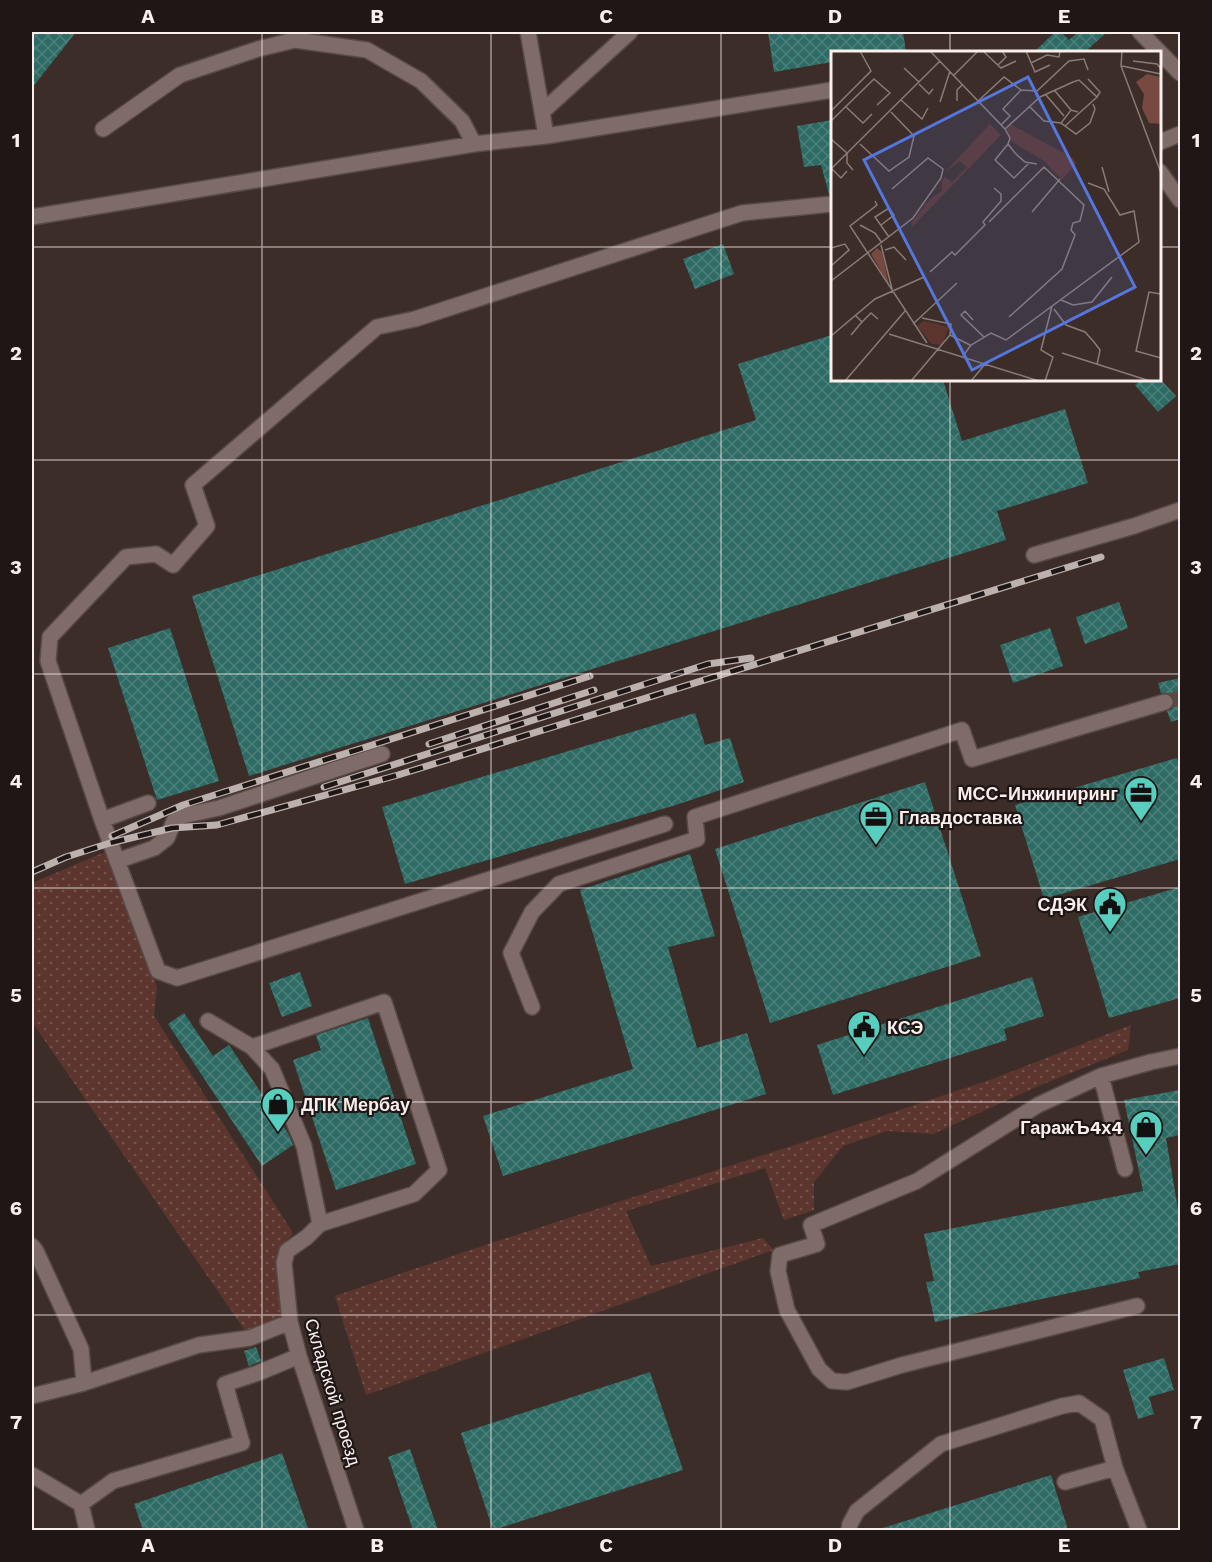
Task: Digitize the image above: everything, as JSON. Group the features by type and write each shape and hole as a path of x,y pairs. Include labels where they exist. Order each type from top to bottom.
{"street":[{"path":"528,32 546,136"},
{"path":"542,112 630,32"},
{"path":"1140,32 1159,51"},
{"path":"103,129 180,75 258,49 294,40 367,50 421,81 462,120 474,144"},
{"path":"1161,54 1180,73"},
{"path":"32,217 474,144 546,136 831,90"},
{"path":"1161,142 1180,134"},
{"path":"1161,173 1180,200"},
{"path":"665,824 177,978 158,972 102,820 48,661 50,637 126,557 156,554 173,565 207,526 193,485 377,327 416,319 742,213 831,204"},
{"path":"1034,555 1180,510"},
{"path":"532,1007 511,953 532,912 559,884 697,839 695,816 962,730 972,759 1165,702"},
{"path":"117,861 153,848 167,838 174,821 182,816 219,808 382,754"},
{"path":"102,820 148,803"},
{"path":"208,1021 252,1047 272,1069 304,1146 320,1224 414,1194 439,1170 384,1002 252,1047"},
{"path":"1137,1306 902,1365 847,1382 832,1381 819,1369 787,1310 778,1271 780,1255 818,1244 812,1225 917,1181 1038,1105 1101,1076 1180,1056"},
{"path":"1101,1076 1125,1169"},
{"name":"Складской проезд","path":"320,1224 307,1237 287,1251 284,1263 290,1322 356,1530"},
{"path":"32,1246 81,1348 84,1383"},
{"path":"32,1396 84,1383 199,1345 250,1338 290,1322"},
{"path":"81,1504 113,1481 242,1443 225,1384 258,1374 299,1356"},
{"path":"849,1530 857,1511 941,1444 1062,1406 1079,1403 1102,1419 1115,1468 1139,1530"},
{"path":"1065,1482 1115,1468"},
{"path":"32,1475 81,1504 87,1530"}],"shaded area":[{"path":"105,852 157,987 154,1016 293,1233 277,1252 281,1317 246,1332 32,1022 32,883"},
{"path":"1131,1025 1128,1050 1036,1087 933,1134 887,1131 843,1146 814,1182 814,1210 784,1220 765,1168 626,1211 651,1266 763,1238 773,1250 366,1395 335,1296 995,1078"}],"building":[{"path":"32,32 76,32 32,88"},
{"path":"768,32 903,32 906,51 831,51 831,62 774,72"},
{"path":"1055,32 1061,32 1069,40 1078,32 1107,32 1086,51 1035,51"},
{"path":"831,120 831,194 829,194 821,165 804,167 797,126"},
{"path":"723,244 734,274 695,289 683,259"},
{"path":"831,335 831,381 943,381 962,441 1065,409 1088,483 997,511 1006,540 249,776 192,596 756,420 738,364"},
{"path":"1161,380 1176,396 1158,412 1135,385 1140,381"},
{"path":"1119,602 1128,628 1085,644 1076,617"},
{"path":"170,628 219,781 157,800 108,648"},
{"path":"1050,628 1063,666 1013,683 1000,645"},
{"path":"1180,678 1180,719 1171,722 1167,711 1172,709 1174,699 1168,693 1161,693 1158,683"},
{"path":"695,713 705,745 730,738 744,782 676,805 405,884 382,807"},
{"path":"1177,758 1180,770 1180,859 1044,899 1015,805"},
{"path":"925,782 981,956 770,1023 715,849"},
{"path":"690,854 715,936 668,947 697,1048 747,1033 766,1094 503,1176 483,1116 633,1069 580,890"},
{"path":"1180,887 1180,998 1109,1018 1078,917"},
{"path":"300,972 312,1006 282,1017 269,983"},
{"path":"1032,977 1044,1016 1004,1029 1007,1040 833,1095 817,1045"},
{"path":"184,1013 213,1056 229,1045 288,1133 293,1145 262,1166 168,1024"},
{"path":"368,1018 416,1164 336,1190 293,1060 321,1050 316,1035"},
{"path":"1180,1090 1180,1135 1166,1138 1180,1221 1180,1264 1138,1272 1140,1278 935,1322 926,1282 934,1281 924,1234 1143,1191 1124,1100"},
{"path":"256,1347 261,1361 249,1366 244,1351"},
{"path":"1164,1358 1174,1390 1149,1397 1154,1414 1138,1419 1123,1370"},
{"path":"650,1372 683,1470 493,1530 461,1433"},
{"path":"410,1449 438,1530 413,1530 388,1457"},
{"path":"282,1453 308,1528 301,1530 143,1530 134,1504"},
{"path":"1051,1475 1068,1530 884,1530 883,1528"}],"tunnel":[{"path":"1165,702 1180,698"}],"railway":[{"path":"32,872 66,857 110,843 172,828 217,825 398,775 1101,557"},
{"path":"324,787 708,664 751,658"},
{"path":"112,836 183,805 590,676"},
{"path":"429,744 594,690"}],"place":[{"name":"МСС-Инжиниринг","path":"1141,822"},
{"name":"Главдоставка","path":"876,846"},
{"name":"СДЭК","path":"1110,933"},
{"name":"КСЭ","path":"864,1056"},
{"name":"ДПК Мербау","path":"278,1133"},
{"name":"ГаражЪ4х4","path":"1146,1156"}]}
